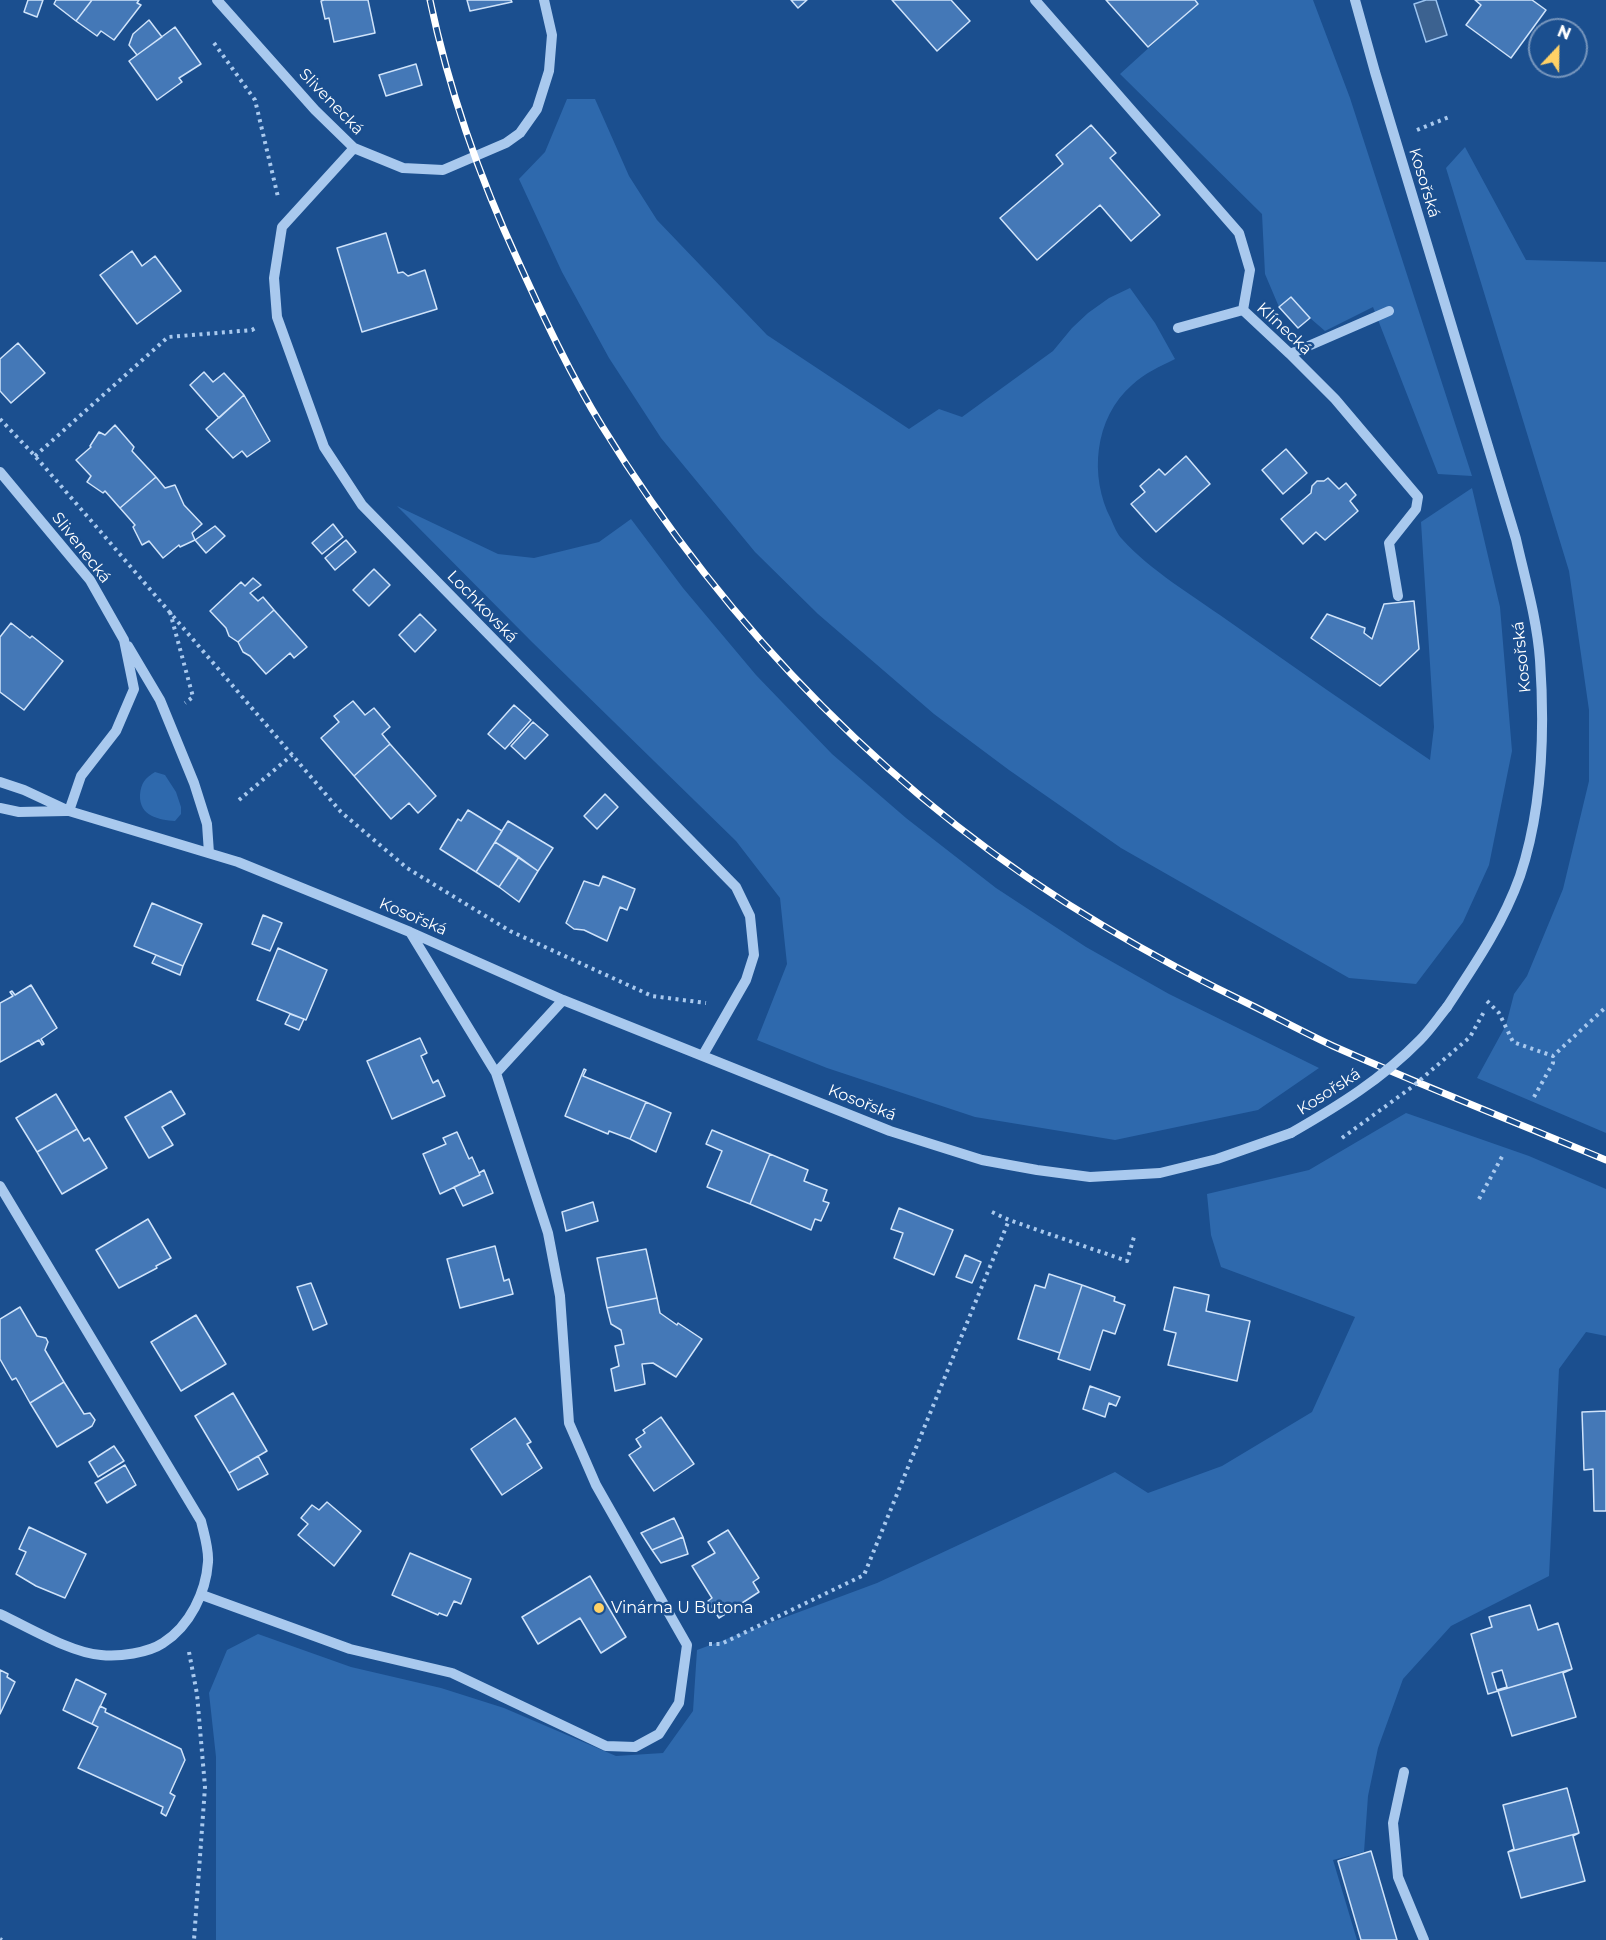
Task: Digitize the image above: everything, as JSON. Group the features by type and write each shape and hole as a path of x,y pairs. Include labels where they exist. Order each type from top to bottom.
{"street":[{"name":"Slivenecká","path":"217,0 315,110 354,148 404,168 443,170 506,143 520,133 537,109 549,71 552,35 544,0"},
{"name":"Klínecká","path":"1035,0 1239,232 1250,270 1243,310 1335,399 1418,497 1416,509 1389,543 1398,596"},
{"name":"Kosořská","path":"69,812 238,861 410,932 563,1000 890,1131 982,1160 1090,1177 1160,1173 1216,1159 1291,1133 1336,1107 1384,1074 1421,1039 1447,1007 1499,924 1520,876 1532,831 1540,787 1542,741 1540,659 1530,598 1516,539 1355,0"},
{"path":"282,227 354,148"},
{"name":"Lochkovská","path":"282,227 274,278 277,317 324,447 362,505 736,888 750,916 754,955 746,980 703,1055"},
{"path":"1178,328 1243,310"},
{"path":"1290,354 1389,311"},
{"name":"Slivenecká","path":"0,472 90,580 124,640 134,689 116,731 81,776 69,812"},
{"path":"124,640 160,700 194,783 207,824 209,853"},
{"path":"0,782 24,790 69,812"},
{"path":"0,808 19,812 69,812"},
{"path":"202,1595 350,1649 452,1673 606,1746 635,1747 659,1734 679,1703 687,1645 596,1485 569,1423 560,1296 548,1233 496,1073 410,932"},
{"path":"496,1073 563,1000"},
{"path":"0,1186 201,1521 209,1560 202,1595 184,1625 162,1644 134,1654 100,1655 69,1646 0,1614"},
{"path":"1404,1772 1393,1823 1398,1876 1424,1940"}],"path":[{"path":"214,42 255,100 277,193 282,227"},
{"path":"1417,130 1449,117"},
{"path":"35,456 168,337 252,330 277,317"},
{"path":"0,419 169,610 341,812 407,868 510,931 652,996 717,1004 729,1008"},
{"path":"169,610 193,697 184,704"},
{"path":"239,800 292,755"},
{"path":"1487,1001 1499,1013 1513,1042 1553,1056"},
{"path":"1534,1097 1553,1063 1553,1056 1606,1007"},
{"path":"1342,1138 1412,1087 1470,1037 1485,1010"},
{"path":"1479,1199 1504,1153"},
{"path":"993,1212 1009,1220 1127,1261 1134,1237"},
{"path":"687,1645 721,1644 864,1575 1009,1220"},
{"path":"184,1625 197,1694 205,1787 194,1940"}],"shaded area":[{"path":"1195,0 1313,0 1350,98 1472,476 1438,474 1373,307 1325,331 1291,297 1279,307 1265,274 1262,214 1120,74 1197,4"},
{"path":"1436,0 1447,35 1426,42 1414,4"},
{"path":"567,99 595,99 629,176 657,220 767,335 909,429 939,409 962,417 1053,351 1088,313 1109,298 1130,288 1155,323 1175,359 1132,385 1119,399 1103,431 1098,467 1100,485 1104,503 1119,535 1133,551 1172,582 1430,760 1434,727 1421,522 1472,488 1500,607 1512,751 1489,865 1463,922 1416,984 1349,978 1121,848 1009,770 934,714 818,614 755,552 661,438 609,358 562,272 519,179 545,152"},
{"path":"1465,147 1526,260 1606,262 1606,1133 1477,1078 1506,1025 1514,994 1527,976 1563,889 1589,781 1589,710 1569,571 1446,168"},
{"path":"397,506 498,554 534,558 599,542 631,519 683,588 756,675 832,754 906,818 996,888 1086,947 1169,994 1319,1068 1258,1110 1115,1140 975,1117 827,1068 757,1040 787,964 780,898 736,841 532,642"},
{"path":"155,772 165,775 176,792 181,814 175,821 151,816 143,808 141,787 146,779"},
{"path":"1406,1113 1529,1156 1606,1189 1606,1336 1586,1332 1559,1369 1549,1576 1451,1626 1403,1679 1378,1748 1368,1796 1364,1852 1333,1860 1357,1940 216,1940 216,1757 209,1693 227,1650 258,1634 351,1667 441,1688 504,1708 616,1756 663,1753 693,1711 697,1650 877,1583 1115,1472 1148,1493 1222,1466 1312,1412 1355,1317 1221,1267 1211,1235 1207,1194 1309,1170"}],"building":[{"path":"28,0 43,0 37,17 24,12"},
{"path":"56,0 92,0 76,21 54,4"},
{"path":"92,0 139,0 137,3 141,5 114,40 101,31 97,36 76,21"},
{"path":"368,0 375,33 334,42 329,18 325,19 321,1"},
{"path":"467,0 511,0 512,2 470,11"},
{"path":"791,0 807,0 798,8"},
{"path":"892,0 951,0 970,21 937,51"},
{"path":"1106,0 1195,0 1198,4 1148,47"},
{"path":"1475,0 1532,0 1546,10 1540,18 1528,18 1528,35 1511,58 1466,25 1481,5"},
{"path":"149,20 162,37 137,55 129,45 133,34"},
{"path":"175,27 201,64 179,78 182,82 157,100 129,61"},
{"path":"416,64 422,85 386,96 379,75"},
{"path":"1091,125 1116,153 1110,158 1160,215 1131,241 1100,205 1037,260 1000,218 1063,164 1056,155"},
{"path":"386,233 398,273 403,272 408,276 425,270 437,309 362,332 337,248"},
{"path":"132,251 142,266 155,256 181,291 137,324 100,275"},
{"path":"1291,297 1310,318 1298,328 1279,307"},
{"path":"18,343 45,373 11,403 0,391 0,359"},
{"path":"204,372 213,382 224,373 244,395 219,418 190,385"},
{"path":"244,395 270,441 247,457 242,451 233,458 206,429"},
{"path":"115,425 134,447 132,451 156,477 120,508 105,491 103,493 87,482 91,476 76,460 91,447 99,432 105,435"},
{"path":"1286,449 1307,473 1283,494 1262,470"},
{"path":"1186,456 1210,484 1156,532 1131,504 1145,492 1140,486 1159,469 1165,475"},
{"path":"156,477 165,488 175,485 184,505 202,524 192,533 195,540 180,547 179,545 163,558 149,541 142,545 133,527 135,525 120,508"},
{"path":"1328,478 1339,489 1346,483 1356,495 1350,501 1358,511 1325,540 1316,532 1303,544 1281,519 1311,493 1312,486 1317,481 1324,481"},
{"path":"333,524 343,537 322,554 312,543"},
{"path":"215,526 225,536 206,553 195,540"},
{"path":"346,540 356,552 335,570 325,558"},
{"path":"374,569 390,585 369,606 353,590"},
{"path":"253,578 261,585 250,593 258,601 263,597 274,610 238,642 229,636 226,628 210,611 241,582 245,586"},
{"path":"1414,601 1419,649 1380,686 1311,638 1327,614 1365,628 1364,633 1372,639 1384,604"},
{"path":"274,610 307,647 294,658 290,653 266,674 250,656 243,652 238,642"},
{"path":"420,614 436,630 415,652 399,635"},
{"path":"11,623 30,638 32,636 63,661 24,710 0,692 0,637"},
{"path":"353,701 365,715 374,708 390,727 382,734 390,744 354,776 321,738 339,722 334,716"},
{"path":"514,705 531,720 505,749 488,734"},
{"path":"533,722 548,735 525,759 511,746"},
{"path":"390,744 436,796 418,813 409,803 391,819 354,776"},
{"path":"605,794 618,807 597,829 584,816"},
{"path":"468,810 502,831 476,872 440,849 458,819 461,821"},
{"path":"508,821 553,848 538,871 495,842"},
{"path":"495,842 519,857 499,887 476,872"},
{"path":"519,857 538,871 519,902 499,887"},
{"path":"603,876 635,889 627,910 620,907 607,941 584,930 574,929 566,923 584,881 599,886"},
{"path":"152,903 202,924 183,966 134,946"},
{"path":"263,915 282,923 270,951 252,944"},
{"path":"278,948 327,970 306,1020 257,1000"},
{"path":"156,955 183,966 180,975 152,963"},
{"path":"31,985 57,1028 41,1039 44,1044 42,1045 39,1040 0,1062 0,1003 13,996 10,992 12,991 15,995"},
{"path":"290,1014 304,1019 299,1030 285,1024"},
{"path":"420,1038 427,1053 421,1056 433,1083 438,1080 445,1096 392,1119 367,1061"},
{"path":"584,1069 586,1070 583,1076 646,1102 630,1139 609,1131 608,1134 565,1116"},
{"path":"171,1091 185,1114 162,1127 173,1145 149,1158 125,1117"},
{"path":"56,1094 77,1129 37,1152 16,1118"},
{"path":"646,1102 671,1113 656,1152 630,1139"},
{"path":"77,1129 84,1141 89,1138 107,1168 62,1194 37,1152"},
{"path":"712,1130 770,1154 750,1204 707,1187 722,1151 706,1144"},
{"path":"457,1132 469,1159 472,1157 480,1175 440,1194 423,1154 446,1144 443,1138"},
{"path":"770,1154 808,1170 804,1181 827,1190 823,1201 829,1203 821,1221 815,1219 811,1230 750,1204"},
{"path":"484,1170 493,1193 463,1206 454,1187 480,1175 479,1173"},
{"path":"593,1202 598,1221 566,1231 562,1212"},
{"path":"899,1208 953,1230 934,1275 894,1258 903,1233 891,1229"},
{"path":"148,1219 171,1258 119,1288 96,1250"},
{"path":"495,1246 504,1281 509,1279 513,1294 460,1308 447,1259"},
{"path":"646,1249 657,1298 607,1308 597,1258"},
{"path":"965,1255 981,1262 972,1283 956,1277"},
{"path":"1049,1274 1082,1285 1060,1353 1018,1339 1035,1285 1045,1288"},
{"path":"311,1283 327,1324 313,1330 297,1287"},
{"path":"1082,1285 1115,1297 1114,1301 1125,1305 1115,1334 1103,1330 1090,1370 1058,1359"},
{"path":"1174,1287 1209,1295 1206,1311 1250,1321 1237,1381 1168,1365 1176,1333 1164,1330"},
{"path":"657,1298 660,1313 702,1339 676,1377 653,1363 642,1364 645,1384 615,1391 611,1369 619,1366 615,1346 624,1344 621,1330 611,1324 607,1308"},
{"path":"20,1307 37,1336 46,1338 48,1342 45,1350 64,1382 30,1403 16,1378 12,1380 0,1359 0,1319"},
{"path":"196,1315 226,1364 181,1391 151,1342"},
{"path":"64,1382 84,1414 90,1413 95,1420 92,1426 57,1447 30,1403"},
{"path":"1090,1386 1120,1397 1116,1406 1109,1403 1105,1417 1083,1409"},
{"path":"233,1393 267,1451 229,1473 195,1416"},
{"path":"1606,1411 1606,1511 1594,1511 1593,1469 1584,1470 1582,1412"},
{"path":"661,1417 694,1464 654,1491 629,1455 641,1447 636,1439 645,1433 643,1430"},
{"path":"515,1418 531,1442 527,1444 542,1468 502,1495 471,1449"},
{"path":"114,1446 124,1461 98,1477 89,1462"},
{"path":"258,1456 268,1474 238,1490 229,1473"},
{"path":"125,1465 136,1485 107,1503 95,1483"},
{"path":"327,1502 361,1531 334,1566 298,1535 308,1524 301,1518 312,1505 319,1510"},
{"path":"674,1518 683,1537 652,1550 641,1533"},
{"path":"29,1527 86,1554 65,1598 36,1586 16,1574 26,1552 19,1549"},
{"path":"728,1530 759,1578 753,1582 759,1592 719,1618 708,1601 712,1598 692,1566 715,1553 708,1542"},
{"path":"683,1537 688,1554 661,1563 652,1550"},
{"path":"410,1553 471,1579 461,1604 454,1601 447,1616 439,1613 438,1615 392,1595"},
{"path":"590,1576 626,1637 601,1653 580,1618 538,1644 522,1617"},
{"path":"1530,1605 1538,1630 1558,1623 1572,1669 1488,1694 1471,1634 1492,1627 1489,1617","holes":["1502,1670 1507,1687 1497,1690 1492,1673"]},
{"path":"1572,1669 1563,1673 1576,1717 1512,1736 1498,1691"},
{"path":"0,1670 8,1674 7,1677 15,1682 0,1714"},
{"path":"76,1679 106,1694 92,1724 63,1710"},
{"path":"100,1706 106,1709 105,1712 181,1749 185,1760 170,1793 175,1796 166,1816 161,1813 163,1807 78,1768 98,1727 92,1724"},
{"path":"1567,1788 1579,1833 1508,1852 1514,1849 1503,1805"},
{"path":"1579,1833 1573,1836 1585,1881 1521,1898 1508,1852"},
{"path":"1371,1851 1397,1940 1361,1940 1338,1861"}],"railway":[{"path":"430,0 456,101 491,199 528,284 579,386 602,426 651,500 704,572 761,641 822,706 887,767 955,824 1027,877 1102,925 1197,978 1333,1046 1606,1160"}],"place":[{"name":"Vinárna U Butona","path":"599,1608"}]}
